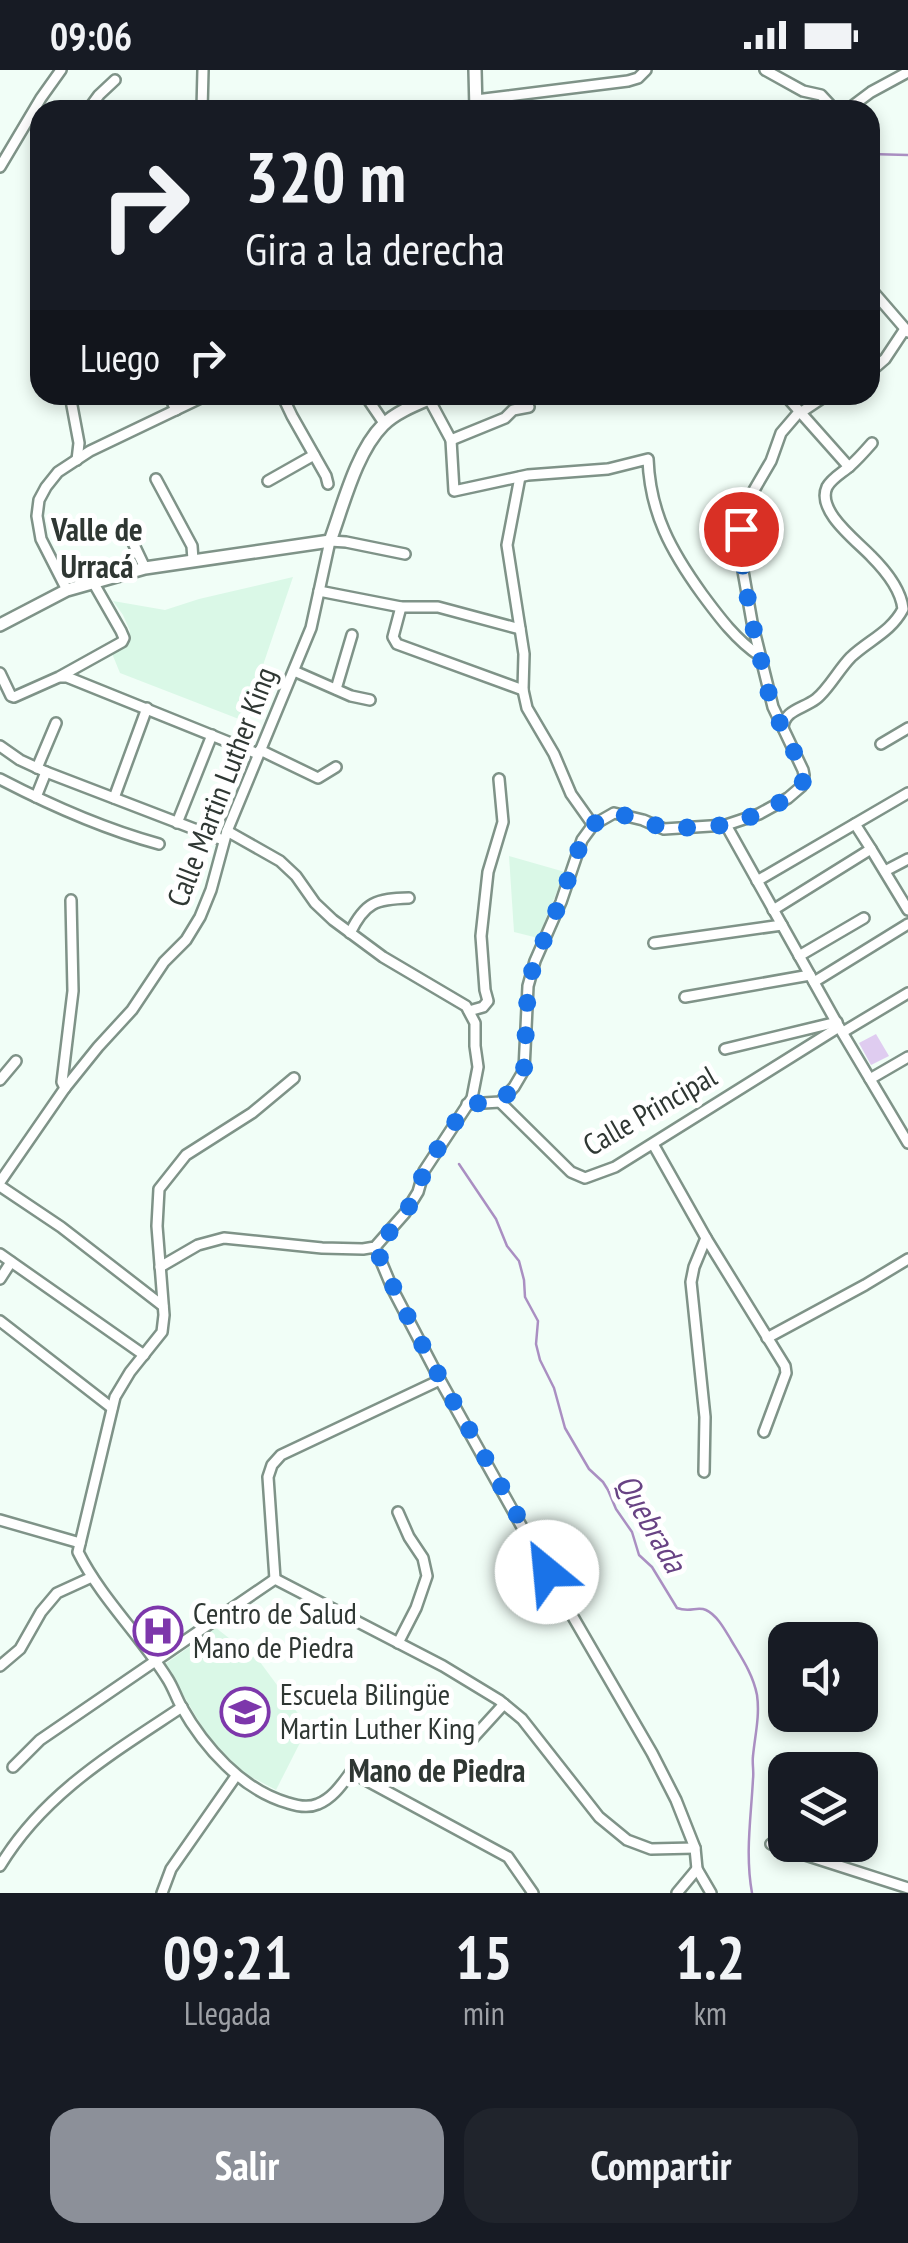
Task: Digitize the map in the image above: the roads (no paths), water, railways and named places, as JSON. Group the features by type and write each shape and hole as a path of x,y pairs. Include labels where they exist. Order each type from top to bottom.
{"street":[{"path":"40,100 61,70"},
{"path":"202,100 203,70"},
{"path":"475,70 476,100"},
{"path":"509,100 628,82 646,70"},
{"path":"765,70 826,100"},
{"path":"860,100 908,72"},
{"path":"96,100 115,80"},
{"path":"0,167 30,120"},
{"path":"880,300 907,331 880,364"},
{"path":"71,405 78,443 76,460"},
{"path":"174,405 176,410"},
{"path":"67,590 41,539 37,516 46,487 58,472 76,460 186,405"},
{"path":"287,405 328,484"},
{"path":"372,405 384,423 419,405"},
{"path":"437,405 450,440 454,491 520,477 608,469 648,459 657,513 672,550 728,627 760,656"},
{"path":"794,405 850,467"},
{"path":"467,1104 500,1102 524,1070 528,986 582,840 592,825 614,813 664,829 726,825 771,808 802,786 803,770 772,707 760,656 743,571 742,512 782,433 811,405"},
{"path":"450,440 504,418 513,410 529,407"},
{"name":"Calle Martin Luther King","path":"0,1184 64,1088 132,1010 200,916 225,836 310,628 330,541 357,468 384,423"},
{"path":"782,729 786,716 816,699 841,667 897,621 903,609 899,594 873,557 846,532 826,505 824,492 830,482 872,444"},
{"path":"268,482 314,455"},
{"path":"520,477 507,545 524,654 523,690 527,708 554,754 570,794 592,825"},
{"path":"156,478 192,546 193,560"},
{"path":"126,528 145,568"},
{"path":"0,626 67,590 145,568 330,541 406,554"},
{"path":"0,673 13,698 122,642 124,638 93,582"},
{"path":"319,591 401,607 438,606 520,629"},
{"path":"401,607 393,638 397,644 523,690"},
{"path":"336,690 352,635"},
{"path":"294,672 350,696 370,700"},
{"path":"58,677 147,708 318,778 336,767"},
{"path":"114,798 147,708"},
{"path":"36,797 56,723"},
{"path":"881,744 908,728"},
{"path":"177,823 212,735"},
{"path":"0,746 42,770 177,823 225,836 280,862 315,902 350,933 382,957 452,996 470,1011 475,1023 478,1067 472,1098 424,1170 418,1192 405,1213 375,1246 322,1248 224,1238 198,1245 160,1267"},
{"path":"0,779 158,844"},
{"path":"470,1011 483,1008 488,1001 481,936 488,872 504,822 499,779"},
{"path":"758,881 908,793"},
{"path":"855,824 908,910"},
{"path":"726,825 870,1079 904,1126 908,1143"},
{"path":"774,910 871,850"},
{"path":"885,871 908,858"},
{"path":"350,933 366,907 390,898 409,898"},
{"path":"64,1088 73,992 71,900"},
{"path":"799,956 864,918"},
{"path":"685,997 812,979 908,924"},
{"path":"654,944 782,925"},
{"name":"Calle Principal","path":"500,1102 570,1172 585,1178 614,1168 840,1027 908,993"},
{"path":"725,1049 840,1027"},
{"path":"870,1079 908,1057"},
{"path":"0,1080 16,1061"},
{"path":"294,1078 252,1112 186,1155 159,1189 162,1332 115,1398 78,1552 92,1577 168,1679 198,1731 236,1776 275,1800 310,1806 332,1795 351,1772 508,1857 533,1893"},
{"path":"653,1144 784,1366 786,1373 764,1432"},
{"path":"0,1184 163,1307"},
{"path":"704,1472 705,1417 691,1282 706,1238"},
{"path":"375,1246 393,1290 440,1380 652,1753 676,1800 695,1848 697,1869 711,1893"},
{"path":"0,1254 144,1356"},
{"path":"767,1338 908,1258"},
{"path":"0,1279 11,1262"},
{"path":"0,1321 112,1408"},
{"path":"275,1579 268,1478 276,1460 440,1380"},
{"path":"398,1512 423,1558 427,1576 398,1644"},
{"path":"0,1520 80,1542"},
{"path":"0,1666 20,1649 57,1593 92,1577"},
{"path":"275,1579 443,1666 504,1704 522,1719 599,1817 627,1840 651,1849 695,1848"},
{"path":"13,1767 40,1740 275,1579"},
{"path":"473,1738 504,1704"},
{"path":"0,1866 14,1843 56,1796 182,1707"},
{"path":"162,1893 171,1869 236,1776"},
{"path":"824,1862 900,1888"},
{"path":"677,1893 697,1869"}],"waterway":[{"path":"880,154 908,155"},
{"name":"Quebrada","path":"459,1164 519,1261 525,1297 538,1321 536,1344 540,1360 554,1388 565,1428 589,1469 608,1490 632,1532 639,1555 652,1567 677,1608 703,1609 714,1615 753,1680 758,1710 749,1836 752,1893"}],"place":[{"name":"Centro de Salud Mano de Piedra","path":"158,1631"},
{"name":"Escuela Bilingüe Martin Luther King","path":"245,1712"}],"district":[{"name":"Valle de Urracá","path":"97,548"},
{"name":"Mano de Piedra","path":"437,1771"}]}
